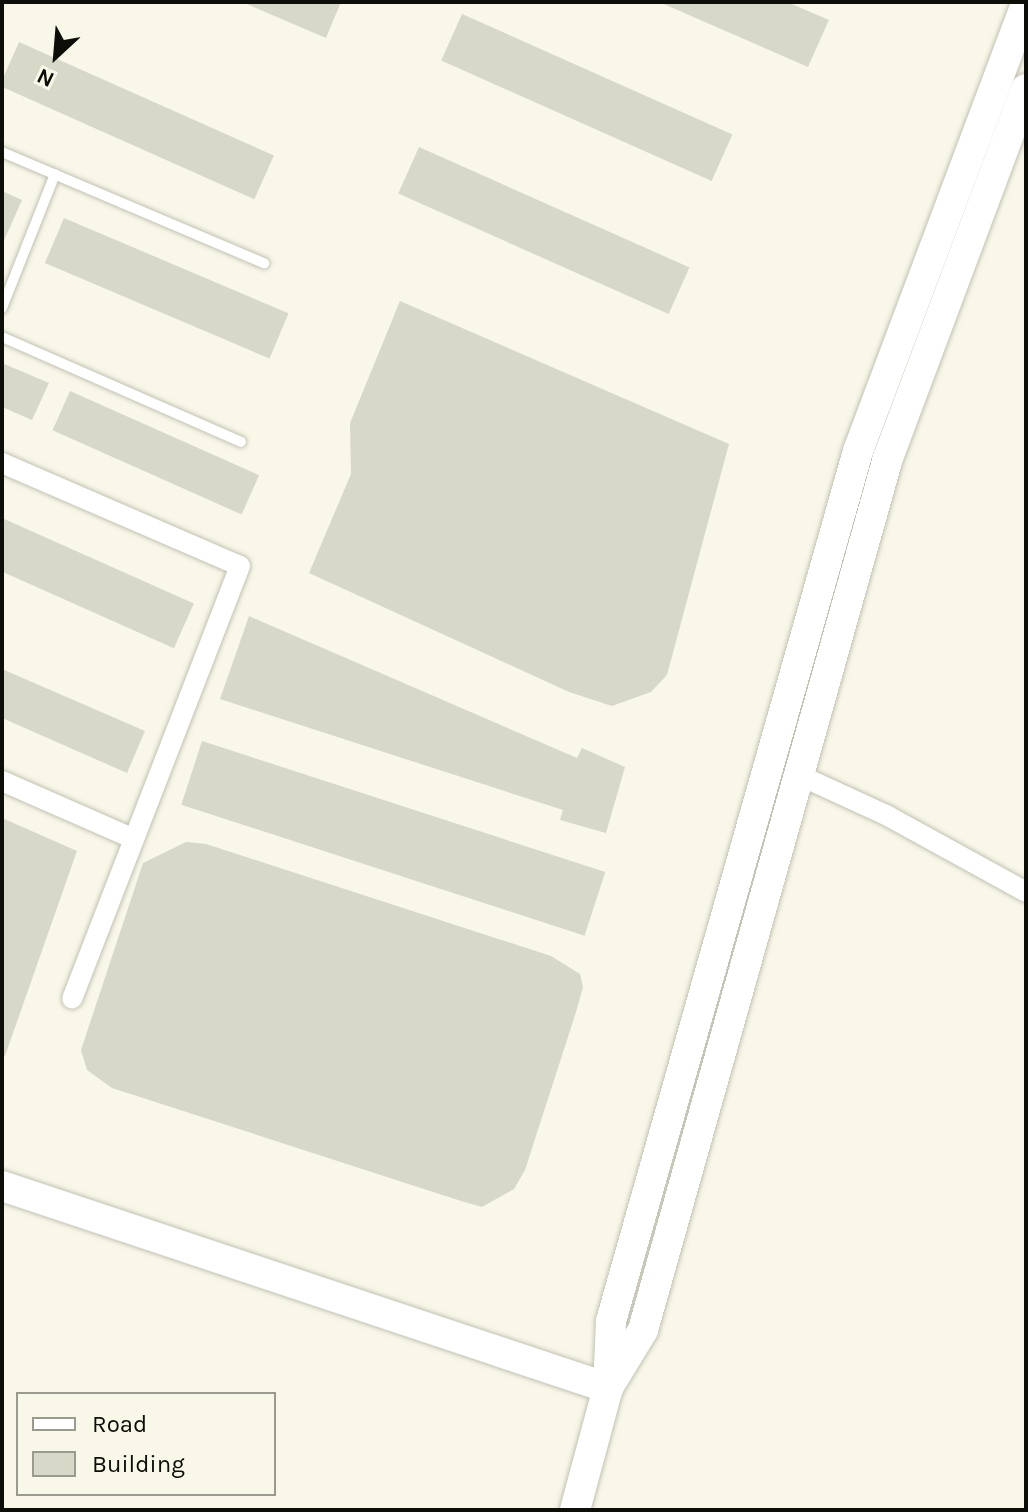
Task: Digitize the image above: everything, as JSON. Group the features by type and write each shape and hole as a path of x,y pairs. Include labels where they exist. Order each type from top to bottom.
{"main road":[{"path":"575,1510 608,1388 615,1306 858,451 1026,5"},
{"path":"608,1388 643,1330 888,458 1026,89"},
{"path":"2,1186 608,1388"}],"street":[{"path":"2,463 240,566 72,999"},
{"path":"799,775 888,816 1026,892"},
{"path":"2,781 134,839"}],"lane":[{"path":"2,152 264,263"},
{"path":"2,308 55,174"},
{"path":"2,337 241,442"}],"building":[{"path":"242,2 341,2 326,38"},
{"path":"659,2 787,2 829,20 808,67"},
{"path":"462,14 732,134 712,181 441,61"},
{"path":"19,42 274,155 254,199 2,87 2,80"},
{"path":"419,147 689,267 669,314 398,194"},
{"path":"2,191 22,200 2,245"},
{"path":"64,218 289,313 269,358 45,263"},
{"path":"400,301 729,444 667,675 651,692 612,706 569,692 309,573 351,474 350,423"},
{"path":"2,363 49,383 32,420 2,407"},
{"path":"70,391 259,475 242,514 53,430"},
{"path":"2,518 194,603 174,648 2,572"},
{"path":"249,616 577,758 582,748 625,767 606,833 560,820 563,810 220,699"},
{"path":"2,669 145,731 127,773 2,718"},
{"path":"202,741 605,872 585,936 181,805"},
{"path":"2,818 77,851 5,1056 2,1056"},
{"path":"186,842 206,844 551,956 580,974 583,987 576,1012 525,1170 514,1189 482,1207 112,1088 87,1070 81,1050 143,863"}]}
